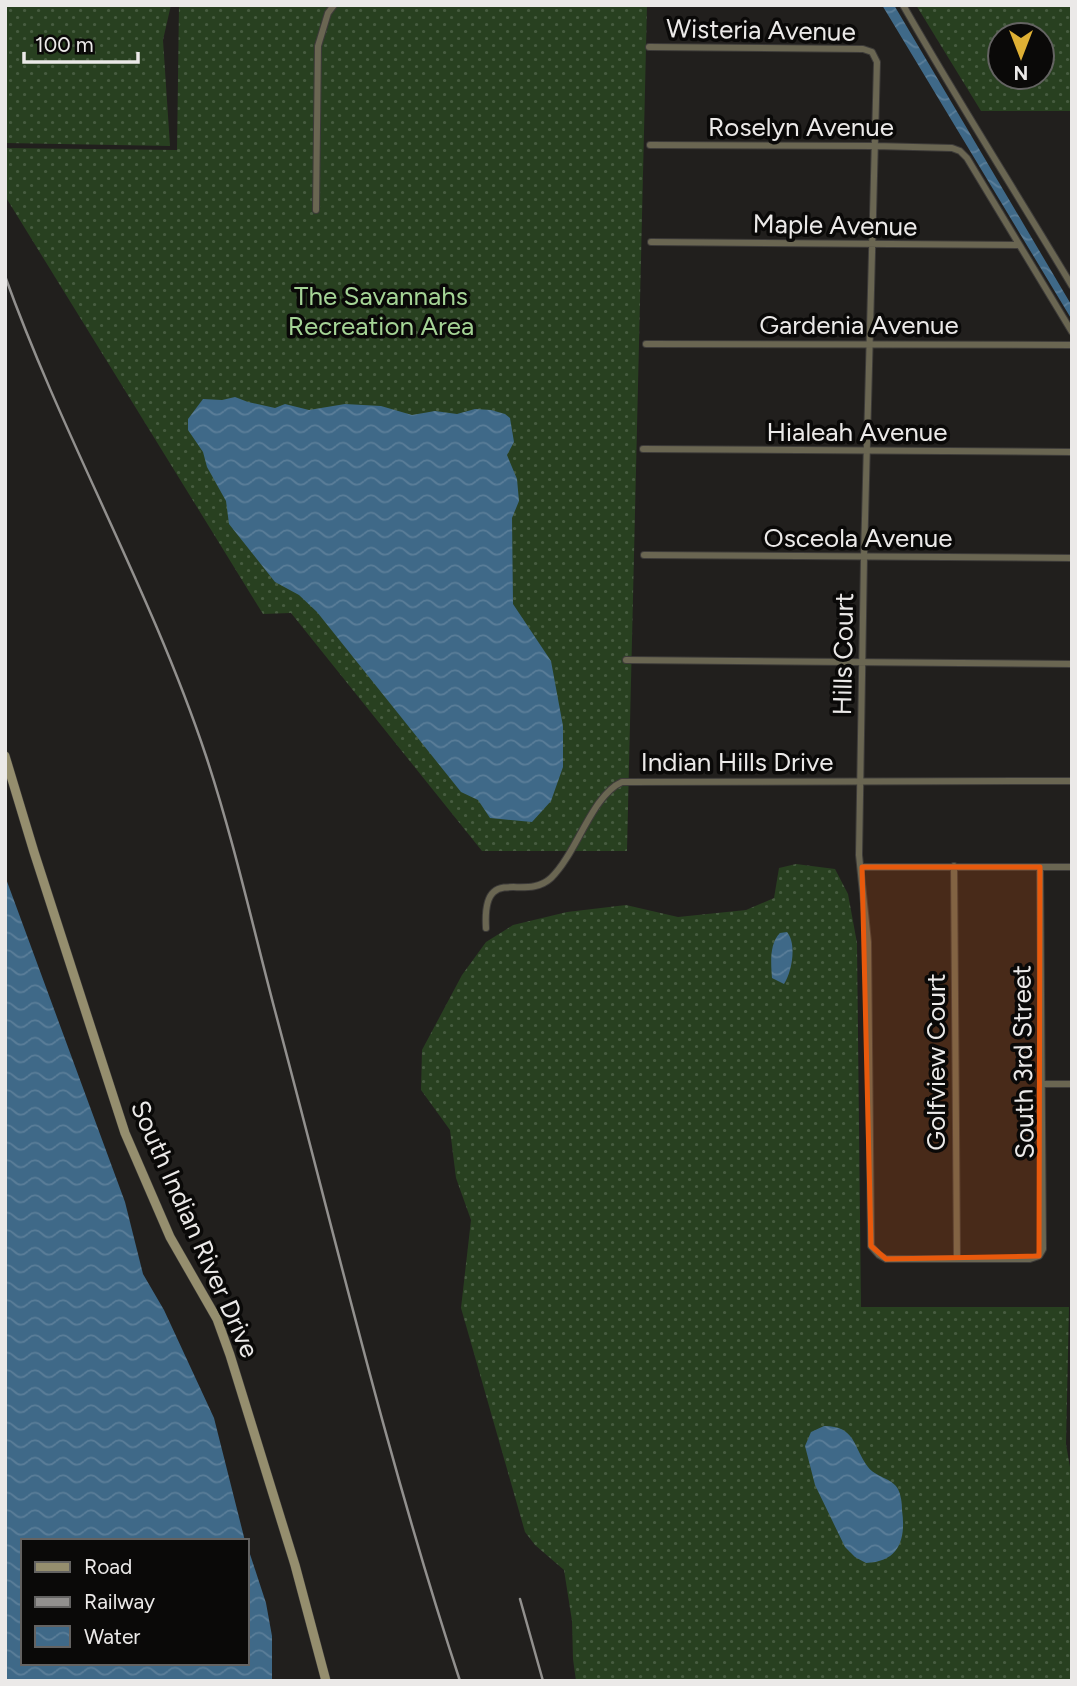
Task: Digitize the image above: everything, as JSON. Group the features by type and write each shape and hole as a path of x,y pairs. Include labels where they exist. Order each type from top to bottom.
{"main road":[{"name":"South Indian River Drive","path":"5,756 125,1133 170,1237 217,1319 230,1355 295,1565 326,1681"}],"street":[{"path":"316,210 318,46 328,13 334,5"},
{"path":"903,5 964,111 1006,175 1072,286"},
{"name":"Wisteria Avenue","path":"649,47 863,49 872,52"},
{"name":"Hills Court","path":"872,52 877,62 859,855 868,942 871,1246 886,1259 957,1259"},
{"name":"Roselyn Avenue","path":"650,145 952,148 967,158 1019,245"},
{"name":"Maple Avenue","path":"651,242 873,246 1019,245"},
{"path":"1019,245 1072,332"},
{"name":"Gardenia Avenue","path":"646,344 1072,345"},
{"name":"Hialeah Avenue","path":"643,449 1072,452"},
{"name":"Osceola Avenue","path":"644,555 1072,558"},
{"path":"626,660 1072,664"},
{"name":"Indian Hills Drive","path":"486,928 487,904 492,894 500,887 535,886 550,880 566,860 611,786 622,782 1072,781"},
{"name":"Golfview Court","path":"954,866 957,1259"},
{"path":"862,867 1072,867"},
{"name":"South 3rd Street","path":"957,1259 1030,1259 1039,1256 1043,1249 1040,867"},
{"path":"1043,1084 1072,1084"}],"highlighted area":[{"path":"862,867 1040,867 1039,1256 886,1259 871,1246"}],"green space":[{"path":"5,5 171,5 163,40 170,146 5,143"},
{"name":"The Savannahs Recreation Area","path":"179,5 647,5 627,851 482,851 291,613 263,614 5,196 5,148 177,150"},
{"path":"916,5 1072,5 1072,111 981,111"},
{"path":"796,864 835,869 848,894 857,943 861,1307 1069,1307 1066,1444 1072,1479 1072,1681 576,1681 572,1621 564,1570 535,1545 525,1532 461,1308 471,1220 456,1178 450,1130 421,1090 422,1050 462,975 486,942 513,925 567,912 626,905 678,917 746,910 774,898 779,868"}],"water":[{"path":"882,5 894,5 1072,306 1072,320"},
{"path":"235,397 275,408 285,404 309,410 345,404 381,406 412,415 435,411 457,414 475,409 491,410 510,418 514,442 507,455 517,479 519,501 512,518 513,604 551,661 563,726 563,767 551,801 532,822 490,818 478,800 461,792 317,612 299,595 275,582 229,524 226,501 207,467 203,452 188,430 188,419 203,399 222,400"},
{"path":"5,876 125,1202 143,1274 164,1310 214,1418 244,1539 21,1539 21,1665 248,1665 248,1548 266,1603 272,1636 272,1681 5,1681"},
{"path":"787,932 792,944 792,958 784,984 772,978 772,954 776,938 780,933"},
{"path":"824,1426 834,1427 848,1434 868,1467 898,1489 902,1502 903,1530 898,1547 887,1558 866,1563 845,1547 815,1485 805,1446 811,1432"}],"railway":[{"path":"5,276 28,337 160,634 206,756 234,849 385,1430 460,1681"},
{"path":"520,1599 543,1681"}]}
